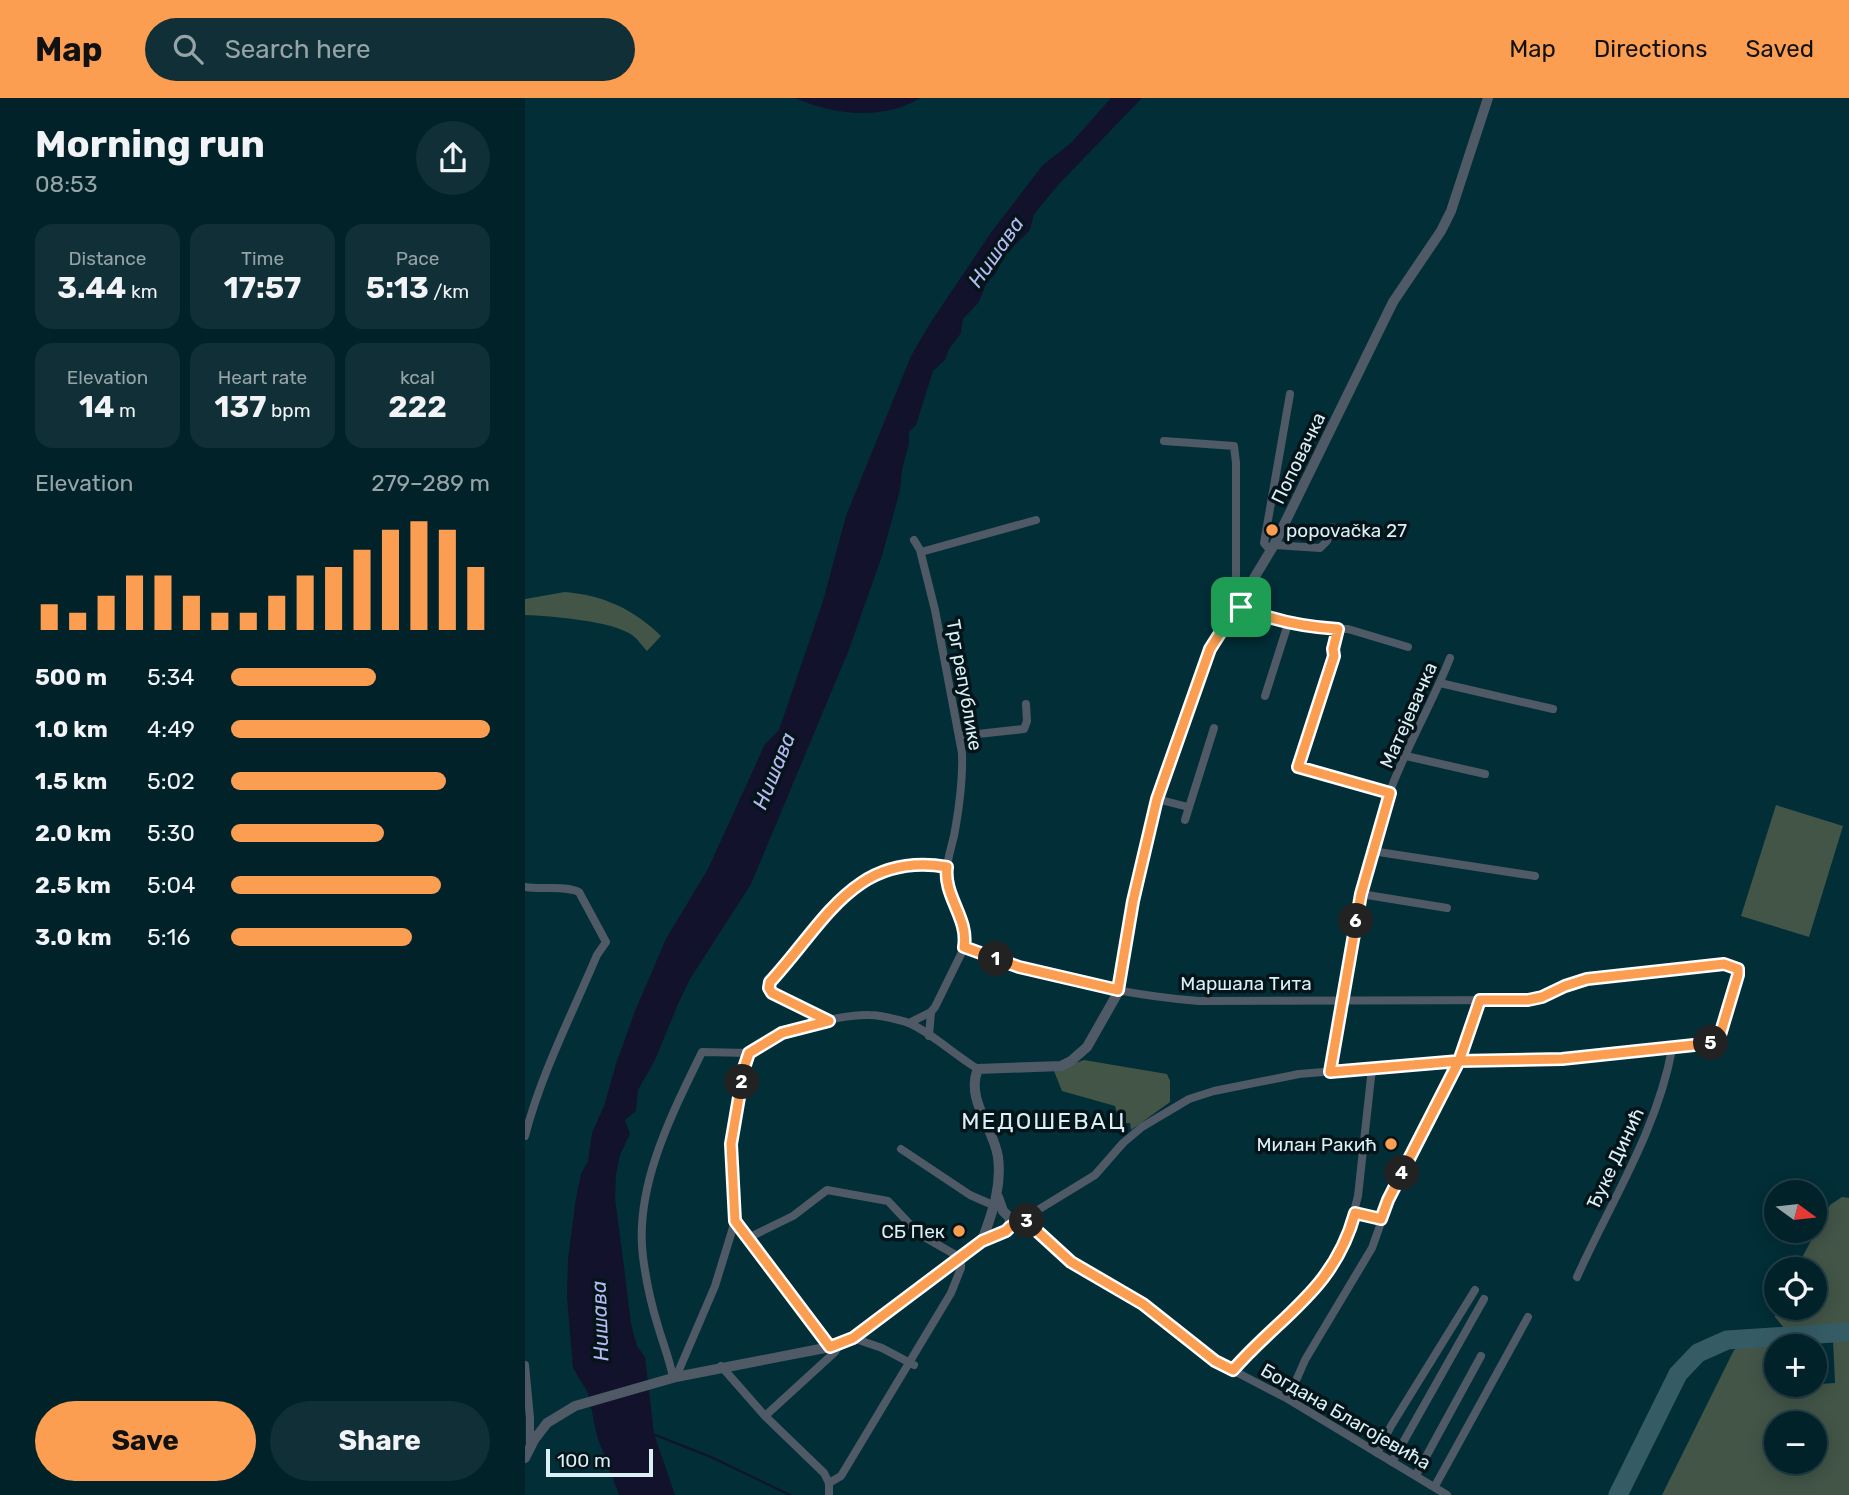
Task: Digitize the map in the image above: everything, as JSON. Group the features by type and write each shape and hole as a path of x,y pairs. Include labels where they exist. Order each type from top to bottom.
{"street":[{"name":"Поповачка","path":"978,1069 1061,1066 1087,1047 1094,1037 1118,990 1133,901 1157,799 1210,649 1272,548 1393,302 1441,231 1451,211 1488,98"},
{"path":"1290,394 1264,543 1272,548 1320,548 1327,541 1332,527"},
{"path":"1164,441 1234,446 1238,605 1288,624 1308,628 1348,629 1408,647"},
{"path":"921,552 1036,520"},
{"name":"Трг републике","path":"914,540 921,552 935,610 962,753 962,777 947,867 947,883 964,928 964,947"},
{"path":"1265,696 1288,624"},
{"path":"1338,629 1334,656 1298,767 1390,793"},
{"name":"Матејевачка","path":"1330,1072 1361,894 1372,851 1390,793 1451,657"},
{"path":"1440,683 1553,709"},
{"path":"959,736 1024,729 1027,704"},
{"path":"1185,820 1214,728"},
{"path":"1406,756 1485,774"},
{"path":"1157,799 1188,807"},
{"path":"1372,851 1535,876"},
{"path":"829,1021 772,993 770,982 811,935 830,908 873,876 919,864 947,867"},
{"path":"525,887 552,890 567,888 579,892 606,942 597,955 555,1055 525,1136"},
{"path":"1361,894 1447,908"},
{"path":"929,1036 931,1012 964,947"},
{"name":"Маршала Тита","path":"964,947 1019,967 1118,990 1199,1001 1528,1000 1587,979 1724,964 1738,969 1737,983 1717,1040 1713,1043 1672,1049"},
{"path":"1288,1399 1305,1360 1372,1248 1388,1200 1459,1061 1480,1000"},
{"path":"909,1023 931,1012"},
{"path":"527,1453 547,1423 575,1406 675,1377 835,1346 853,1338 982,1241 1006,1231 1007,1214 997,1154 983,1120 975,1088 974,1080 978,1069 909,1023 872,1015 829,1021 782,1033 749,1053 702,1052 661,1143 642,1222 643,1259 657,1324 675,1377"},
{"path":"982,1241 989,1216 1007,1214 1057,1196 1095,1175 1132,1135 1189,1099 1239,1084 1299,1074 1372,1068 1459,1061 1562,1059 1672,1049"},
{"name":"Ђуке Динић","path":"1577,1278 1649,1125 1672,1049"},
{"path":"675,1377 715,1286 735,1221 731,1144 749,1053"},
{"path":"1233,1370 1310,1295 1338,1254 1355,1213 1372,1068"},
{"name":"Богдана Благојевића","path":"901,1149 970,1195 1007,1214 1071,1262 1143,1304 1215,1361 1288,1399 1447,1495"},
{"path":"748,1238 793,1216 823,1191 835,1191 888,1201 919,1234 961,1258"},
{"path":"1355,1213 1381,1219"},
{"path":"735,1221 835,1346 835,1352 765,1416"},
{"path":"988,1224 998,1233"},
{"path":"829,1483 841,1476 912,1363 957,1281 961,1258"},
{"path":"1377,1453 1475,1290"},
{"path":"1392,1462 1483,1299"},
{"path":"1435,1486 1528,1317"},
{"path":"853,1338 882,1348 912,1363"},
{"path":"1416,1475 1481,1356"},
{"path":"525,1365 530,1418 527,1453"},
{"path":"721,1366 765,1416 824,1474 829,1483 829,1495"},
{"path":"530,1418 547,1423"}],"green space":[{"path":"565,592 592,596 617,605 640,618 661,636 647,651 632,635 611,626 581,620 525,615 525,599"},
{"path":"1776,805 1843,826 1809,937 1741,916"},
{"path":"1084,1060 1167,1074 1170,1081 1170,1102 1131,1130 1130,1123 1120,1123 1115,1106 1062,1091 1054,1071"},
{"path":"1842,1197 1849,1198 1849,1323 1791,1330 1784,1328 1777,1320 1827,1320 1827,1257 1802,1257 1810,1243 1827,1243 1827,1211 1830,1205"},
{"path":"1849,1338 1849,1495 1662,1495 1734,1350 1764,1345 1764,1397 1827,1397 1827,1384 1835,1383 1833,1340"}],"water":[{"path":"795,98 920,98 890,110 858,113 842,112"},
{"name":"Нишава","path":"1111,98 1142,98 1059,184 1034,214 1030,230 1004,256 996,273 986,284 979,302 963,319 961,333 949,349 945,360 933,371 916,425 909,432 900,490 882,556 848,652 751,884 690,979 655,1060 638,1090 636,1111 625,1120 630,1134 620,1155 615,1198 631,1324 637,1346 645,1357 654,1434 675,1495 619,1495 597,1436 588,1393 573,1368 567,1297 568,1259 581,1174 588,1161 592,1133 604,1106 616,1064 666,939 708,869 765,744 779,730 823,601 846,516 911,356 990,234 1042,166 1072,142"}],"waterway":[{"path":"653,1434 711,1457 790,1495"}],"taxiway":[{"path":"1618,1495 1678,1374 1698,1353 1727,1340 1849,1332"}],"place":[{"name":"popovačka 27","path":"1272,530"},
{"name":"Милан Ракић","path":"1391,1144"},
{"name":"СБ Пек","path":"959,1231"}],"district":[{"name":"МЕДОШЕВАЦ","path":"1044,1121"}],"route":[{"path":"1241,607 1238,605 1210,649 1157,799 1133,901 1118,990 1019,967 964,947 964,928 947,883 947,867 927,864 882,872 839,899 770,982 772,993 829,1021 782,1033 749,1053 731,1144 735,1221 830,1347 853,1338 982,1241 1006,1231 1024,1219 1071,1262 1143,1304 1215,1361 1233,1370 1310,1295 1347,1238 1355,1213 1381,1219 1388,1200 1459,1061 1480,1000 1528,1000 1587,979 1731,965 1738,969 1737,983 1720,1035 1713,1043 1609,1056 1459,1061 1330,1072 1361,894 1390,793 1298,767 1334,656 1338,629 1288,624 1241,607"}]}
